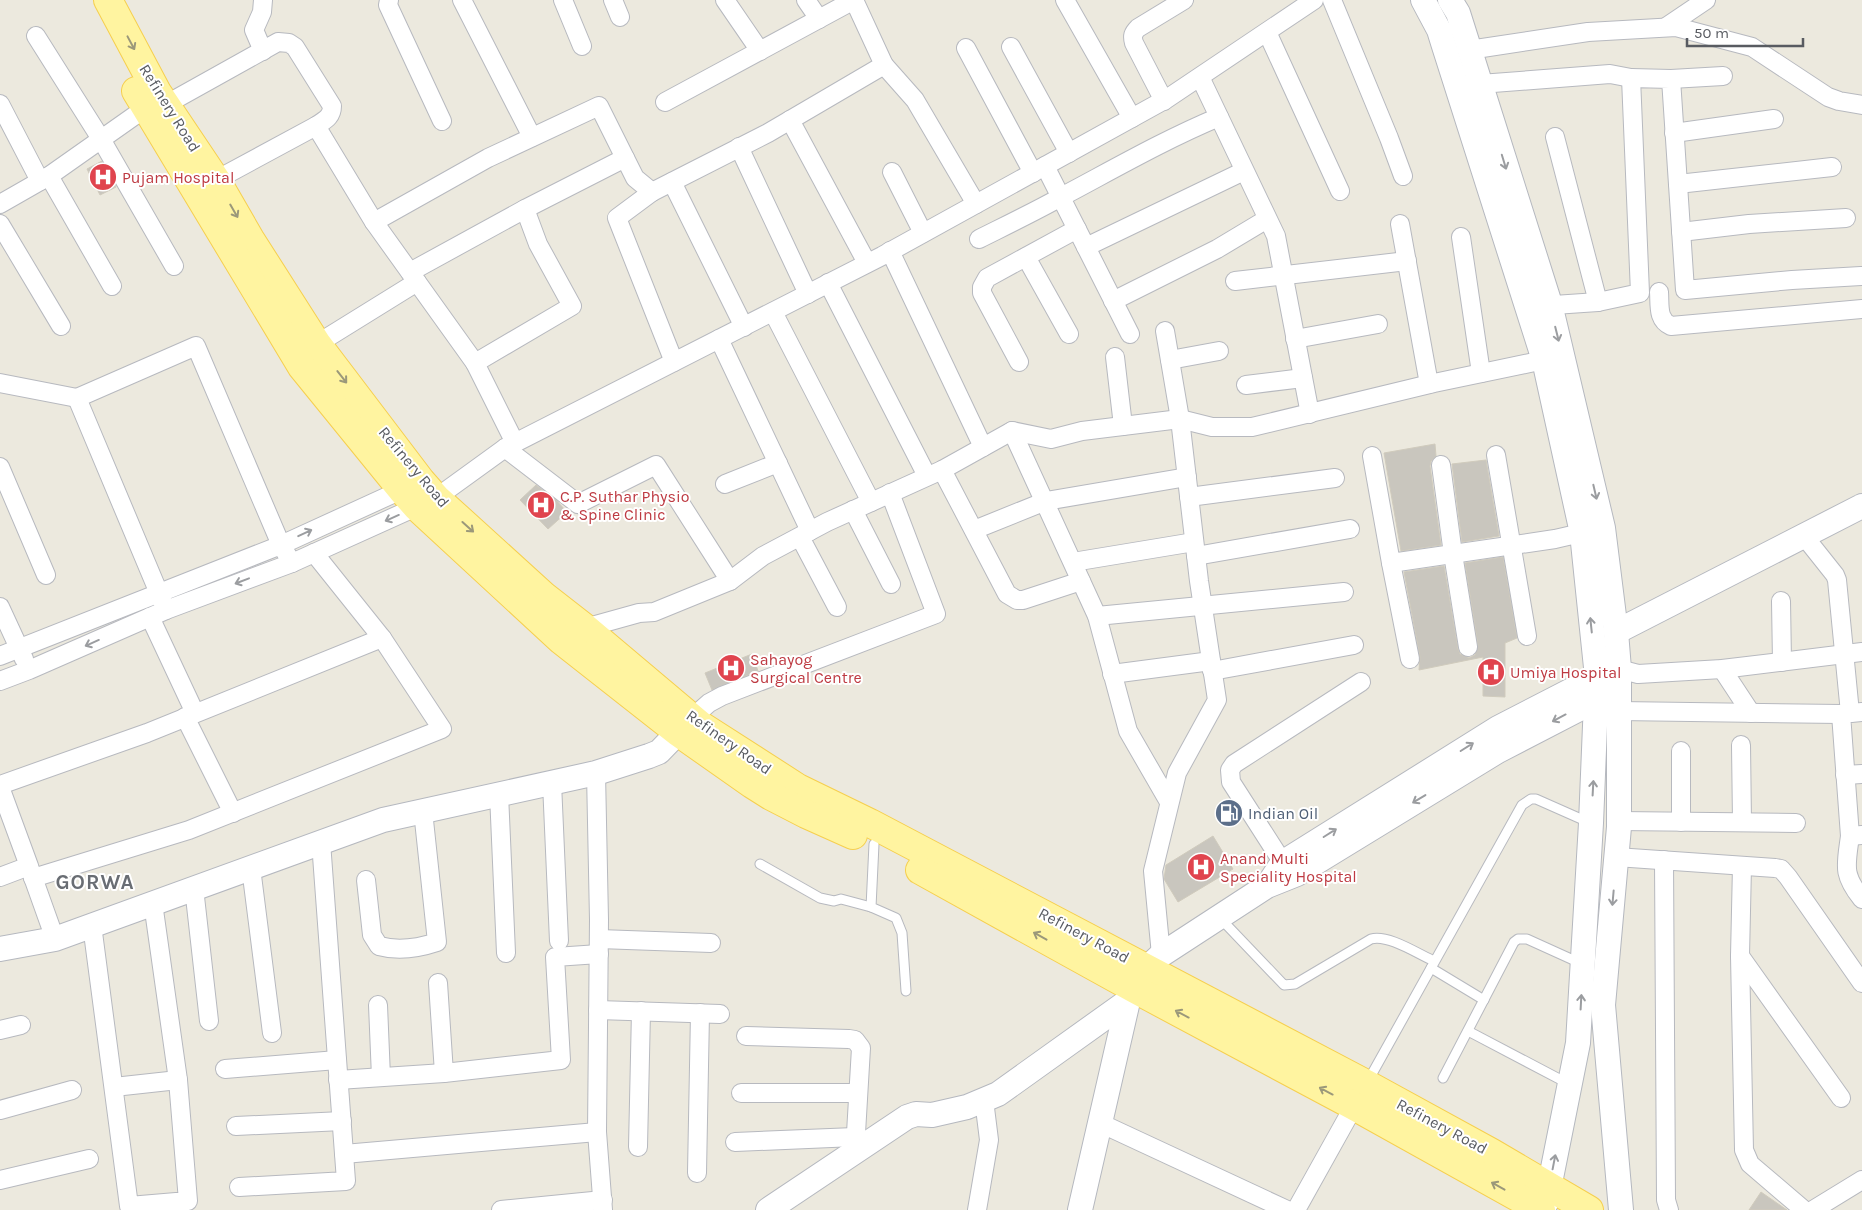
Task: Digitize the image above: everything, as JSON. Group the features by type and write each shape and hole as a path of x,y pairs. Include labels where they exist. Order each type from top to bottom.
{"main road":[{"name":"Refinery Road","path":"88,0 157,104 216,180 250,239 317,344 419,494"},
{"name":"Refinery Road","path":"108,0 157,104 302,367 419,494 544,596 575,635 685,725 752,784 806,814 874,844 1143,978"},
{"name":"Refinery Road","path":"685,725 708,730 798,788 879,828 1143,978 1360,1095 1492,1153 1545,1202 1589,1210"}],"street":[{"path":"262,0 262,12 254,30 263,50"},
{"path":"389,0 388,5 442,121"},
{"path":"462,0 532,137"},
{"path":"563,0 582,46"},
{"path":"613,0 620,17"},
{"path":"725,0 760,51"},
{"path":"806,0 819,19"},
{"path":"665,102 854,0 884,65 915,100 976,204"},
{"path":"1065,0 1132,118"},
{"path":"1164,101 1133,37 1138,28 1184,0"},
{"path":"0,681 30,670 158,614 314,553 510,445 890,251 1164,101 1314,0"},
{"path":"1332,0 1403,176"},
{"path":"1423,0 1482,128 1539,306 1616,632 1624,686 1619,821 1602,1005 1621,1210"},
{"path":"1450,0 1458,13 1480,84 1482,128"},
{"path":"1666,26 1706,0"},
{"path":"1469,50 1580,34 1666,26 1685,28 1752,47 1828,97 1862,104"},
{"path":"1267,32 1340,191"},
{"path":"36,36 101,139 174,266"},
{"path":"0,204 44,179 101,139 157,104 278,42 290,43 295,47 332,106 329,118 216,180"},
{"path":"1011,47 1069,153"},
{"path":"966,48 1039,170 1061,198 1130,334"},
{"path":"674,362 617,218 652,192 739,148 884,65"},
{"path":"1480,84 1610,74 1631,78 1671,79 1723,76"},
{"path":"1200,77 1276,236 1310,414"},
{"path":"1631,78 1640,293"},
{"path":"1671,79 1685,290"},
{"path":"0,104 44,179 112,286"},
{"path":"374,222 488,158 599,106 635,178 652,192"},
{"path":"979,239 1061,198 1182,132 1219,117"},
{"path":"1674,133 1774,119"},
{"path":"790,120 867,263"},
{"path":"316,126 374,222 475,363 510,445 578,504 656,465 730,581"},
{"path":"1555,137 1598,302"},
{"path":"739,148 808,294"},
{"path":"317,344 414,277 524,209 625,158"},
{"path":"1678,184 1832,166"},
{"path":"1086,247 1244,171"},
{"path":"892,172 923,233"},
{"path":"672,182 744,327"},
{"path":"475,363 572,306 538,244 524,209"},
{"path":"1681,232 1749,224 1846,218"},
{"path":"1113,301 1217,248 1267,219"},
{"path":"0,224 61,326"},
{"path":"1400,224 1429,384"},
{"path":"1019,362 982,293 982,287 987,278 1077,230"},
{"path":"1461,238 1481,373"},
{"path":"890,251 983,447"},
{"path":"1026,257 1069,334"},
{"path":"1234,281 1406,261"},
{"path":"1539,306 1598,302 1640,293 1861,276"},
{"path":"828,283 935,473 974,530 1007,594 1012,598 1023,600 1081,581"},
{"path":"1659,292 1660,315 1666,324 1671,326 1862,309"},
{"path":"1539,306 1544,360 1593,530 1597,688 1578,1043 1545,1202"},
{"path":"773,312 871,502"},
{"path":"1296,339 1378,324"},
{"path":"1080,1210 1100,1123 1143,978 1152,871 1176,773 1216,700 1195,549 1180,420 1165,331"},
{"path":"719,339 778,462 805,534 837,607"},
{"path":"0,383 78,398 196,346 281,544 292,563"},
{"path":"1170,360 1219,351"},
{"path":"1115,357 1123,426"},
{"path":"575,635 639,613 654,612 730,581 763,556 853,510 935,473 1012,431 1051,439 1082,431 1180,420 1212,428 1252,428 1429,384 1544,360"},
{"path":"1246,385 1303,378"},
{"path":"78,398 158,592 158,614 190,715 233,813"},
{"path":"1012,431 1046,501 1097,616 1128,731 1169,802"},
{"path":"1496,455 1527,636"},
{"path":"1372,456 1410,659"},
{"path":"725,484 778,462"},
{"path":"1441,465 1468,647"},
{"path":"0,467 46,575"},
{"path":"974,530 1046,501 1187,477"},
{"path":"1189,497 1335,478"},
{"path":"0,656 281,544 419,494"},
{"path":"0,949 55,938 382,820 596,773 659,752 709,703 722,696 936,614 890,494"},
{"path":"1616,632 1862,506"},
{"path":"853,510 891,584"},
{"path":"1073,562 1195,549 1350,529"},
{"path":"1391,563 1512,545 1593,530"},
{"path":"1804,536 1835,575 1854,653 1851,713 1856,835 1846,867 1847,877 1856,883 1862,899"},
{"path":"0,877 31,872 189,830 442,729 382,638 314,553"},
{"path":"1097,616 1344,592"},
{"path":"1781,601 1782,662"},
{"path":"0,607 30,670"},
{"path":"55,938 0,786 147,733 382,638"},
{"path":"1112,674 1212,666 1354,645"},
{"path":"1267,886 1283,863 1498,728 1597,688 1624,686 1722,669 1854,653"},
{"path":"1722,669 1751,713"},
{"path":"1283,863 1231,782 1230,770 1234,764 1362,682"},
{"path":"1624,686 1751,713 1851,713"},
{"path":"768,1210 855,1143 907,1117 916,1114 932,1115 967,1107 998,1094 1220,917 1267,886 1297,874 1597,688"},
{"path":"1741,745 1742,822"},
{"path":"1681,751 1681,822"},
{"path":"501,1210 603,1205 597,1132 599,946 596,773"},
{"path":"552,782 559,941"},
{"path":"499,794 506,953"},
{"path":"366,880 372,935 379,946 390,949 426,946 437,942 423,811"},
{"path":"1619,821 1796,823"},
{"path":"239,1187 346,1181 321,842"},
{"path":"1616,857 1775,868 1785,873 1862,983"},
{"path":"1664,860 1666,1200 1669,1210"},
{"path":"1742,866 1740,956 1744,1150 1750,1164 1804,1210"},
{"path":"251,868 272,1033"},
{"path":"194,888 209,1021"},
{"path":"92,925 129,1206 188,1202 178,1080 153,903"},
{"path":"338,1080 444,1073 561,1060 556,956 599,946 711,943"},
{"path":"1740,956 1841,1098"},
{"path":"438,983 444,1073"},
{"path":"378,1005 381,1077"},
{"path":"598,1010 720,1014"},
{"path":"638,1147 641,1011"},
{"path":"697,1173 700,1013"},
{"path":"0,1030 21,1025"},
{"path":"746,1036 855,1040 861,1048 855,1143"},
{"path":"225,1069 337,1060"},
{"path":"114,1087 178,1080"},
{"path":"0,1110 72,1090"},
{"path":"741,1093 858,1093"},
{"path":"1296,1210 1360,1095"},
{"path":"977,1210 989,1140 984,1100"},
{"path":"795,1210 932,1115"},
{"path":"236,1126 342,1120"},
{"path":"1100,1123 1287,1210"},
{"path":"344,1154 597,1132"},
{"path":"735,1142 855,1143"},
{"path":"0,1180 89,1160"},
{"path":"1813,1210 1862,1180"}],"lane":[{"path":"1360,1095 1522,805 1526,801 1536,799 1591,823"},
{"path":"871,907 874,844"},
{"path":"760,864 820,898 834,901 841,899 871,907 896,918 902,933 906,991"},
{"path":"1220,917 1284,985 1294,984 1377,937 1386,939 1432,965 1484,1000"},
{"path":"1444,1078 1514,942 1518,939 1527,939 1583,964"},
{"path":"1468,1031 1569,1084"}],"building":[{"path":"102,161 116,187 100,195 87,169"},
{"path":"1435,444 1436,456 1431,461 1430,466 1441,545 1401,551 1384,453"},
{"path":"1486,460 1499,536 1462,542 1452,464"},
{"path":"536,485 556,500 567,512 548,529 520,500"},
{"path":"1503,557 1517,638 1505,643 1505,697 1483,696 1483,657 1419,670 1420,657 1404,572 1444,566 1458,649 1460,654 1469,658 1475,655 1478,645 1465,563"},
{"path":"752,654 758,671 712,690 705,673"},
{"path":"1213,836 1233,869 1178,902 1164,879 1166,865"},
{"path":"1761,1192 1787,1210 1749,1210"}],"place":[{"name":"Pujam Hospital","path":"103,177"},
{"name":"C.P. Suthar Physio & Spine Clinic","path":"541,505"},
{"name":"Sahayog Surgical Centre","path":"731,668"},
{"name":"Umiya Hospital","path":"1491,672"},
{"name":"Indian Oil","path":"1229,813"},
{"name":"Anand Multi Speciality Hospital","path":"1201,867"}],"district":[{"name":"GORWA","path":"95,882"}]}
